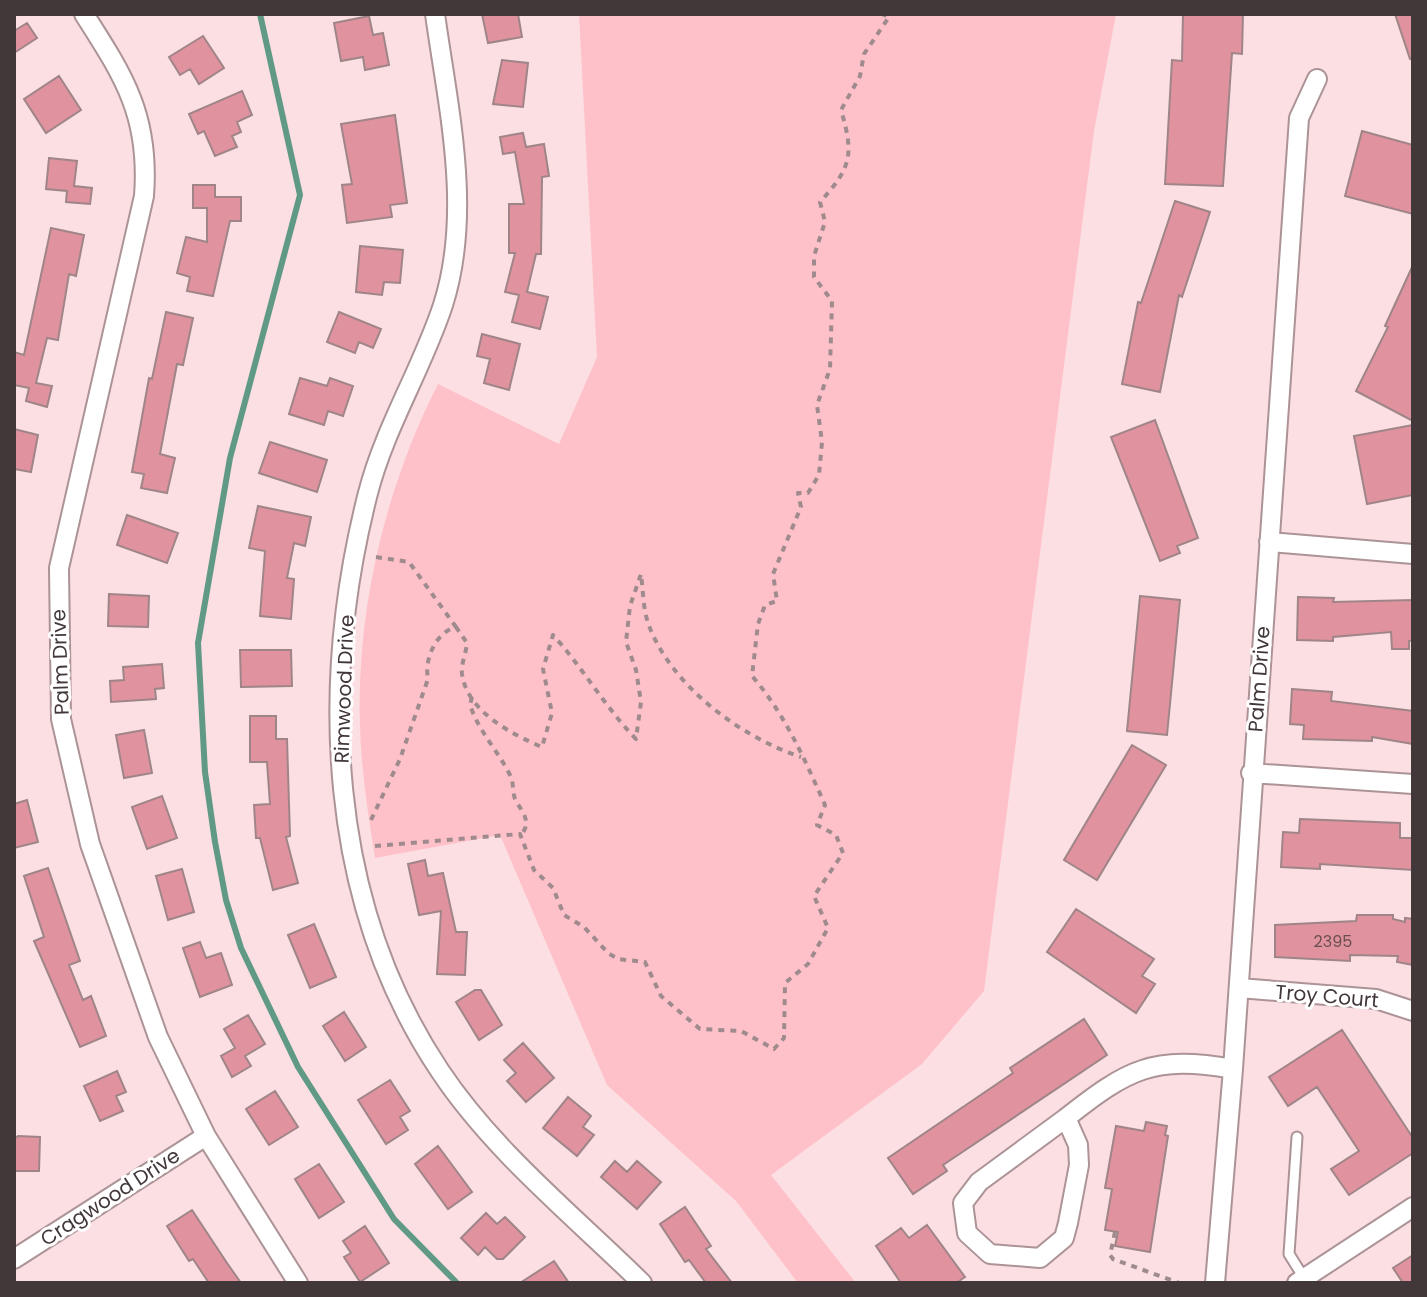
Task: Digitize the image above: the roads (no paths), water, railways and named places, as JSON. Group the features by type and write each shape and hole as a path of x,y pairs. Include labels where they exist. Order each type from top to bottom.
{"street":[{"name":"Palm Drive","path":"84,14 130,87 139,111 146,168 144,196 59,568 57,635 61,719 77,799 120,936 158,1037 206,1136 298,1283"},
{"name":"Rimwood Drive","path":"435,14 457,175 455,232 444,302 377,463 348,593 339,734 351,853 385,972 440,1071 503,1147 642,1283"},
{"name":"Palm Drive","path":"1215,1283 1239,988 1251,773 1299,118 1317,79"},
{"path":"1269,542 1413,554"},
{"path":"1251,773 1413,784"},
{"name":"Troy Court","path":"1239,988 1376,999 1413,1011"},
{"path":"1066,1118 1078,1145 1079,1165 1064,1238 1040,1258 990,1254 967,1233 963,1203 979,1182 1100,1091 1133,1071 1188,1063 1233,1069"},
{"name":"Cragwood Drive","path":"14,1259 206,1136"},
{"path":"1300,1281 1413,1207"}],"lane":[{"path":"1297,1137 1289,1254 1300,1281"}],"waterway":[{"path":"260,14 300,195 230,458 198,643 205,772 215,842 226,900 241,948 298,1067 394,1219 457,1283"}]}
